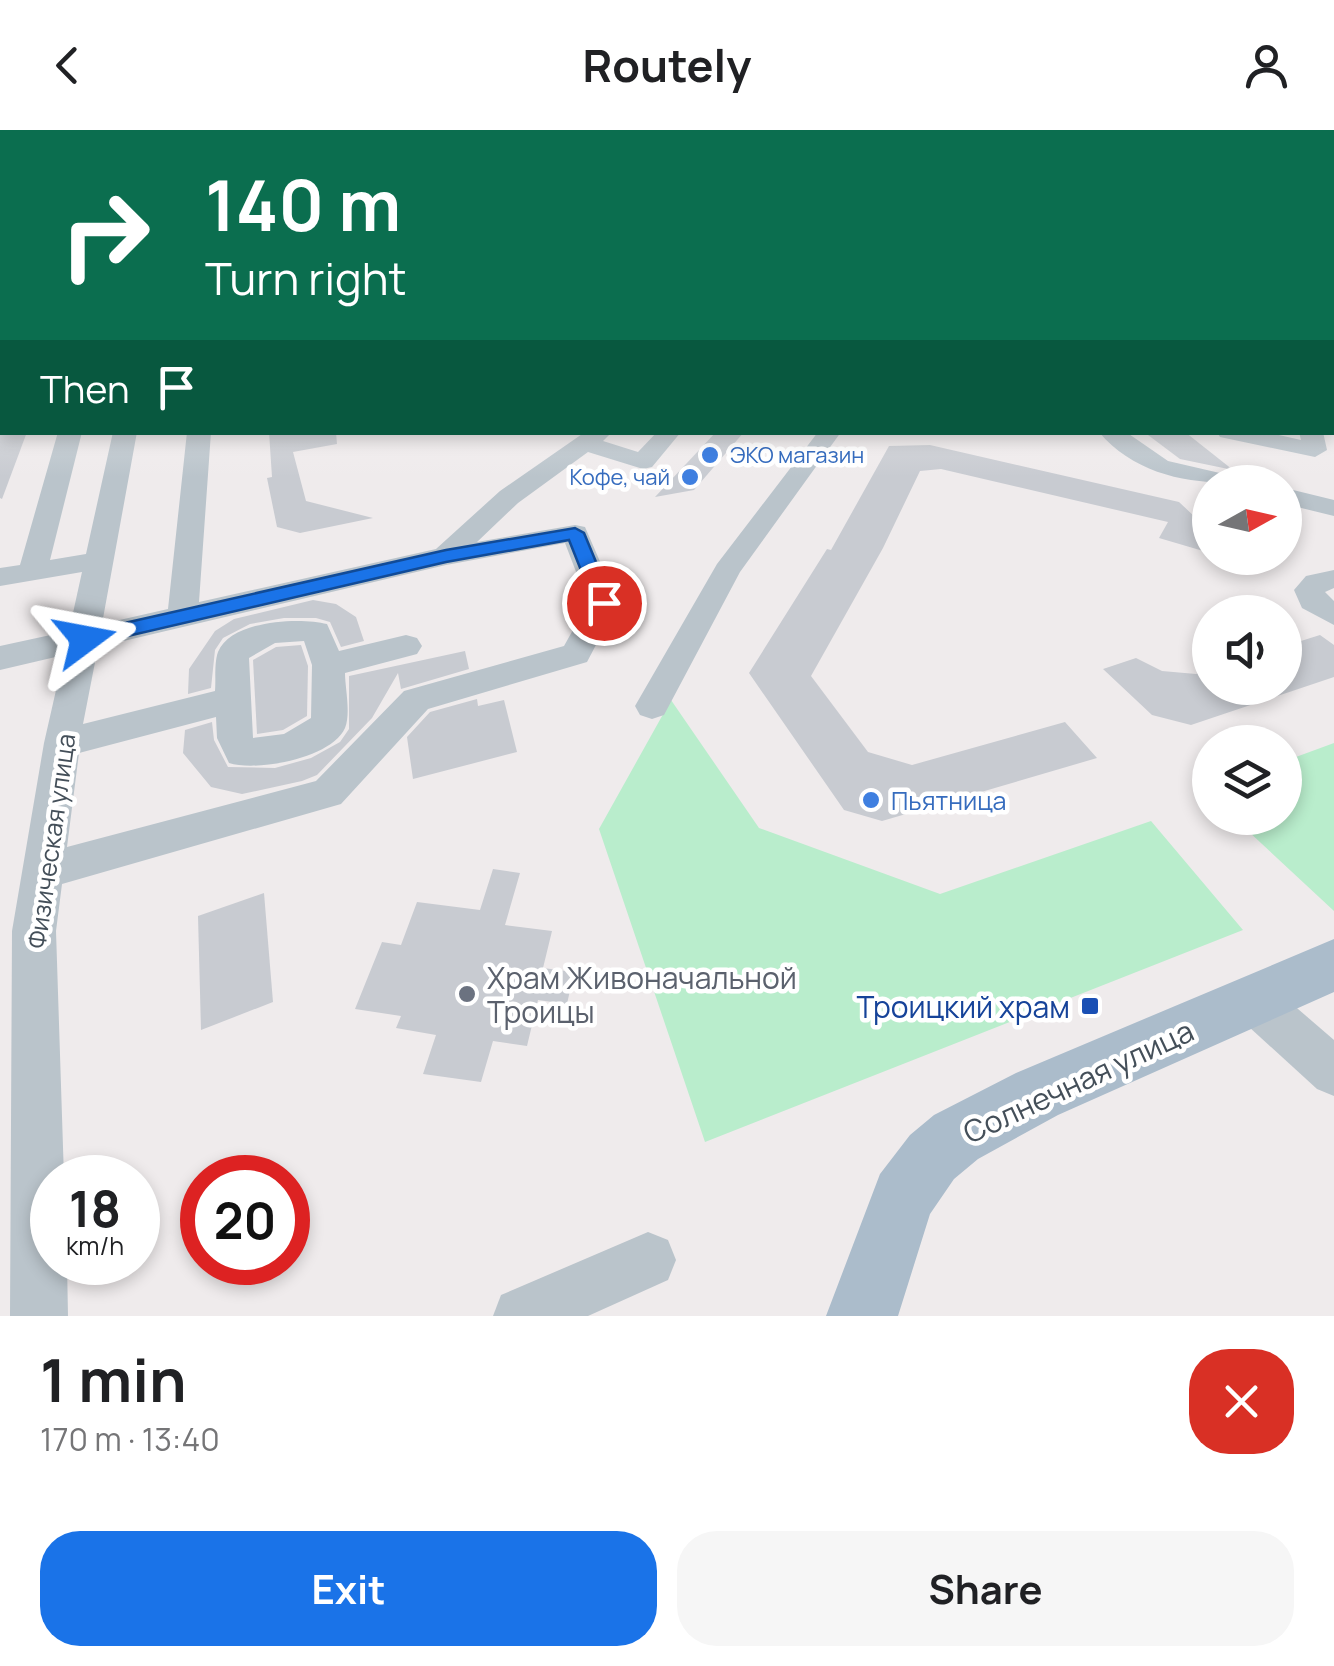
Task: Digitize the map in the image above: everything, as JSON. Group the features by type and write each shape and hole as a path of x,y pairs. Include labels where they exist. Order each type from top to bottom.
{"main road":[{"name":"Солнечная улица","path":"862,1316 903,1197 932,1157 981,1121 1334,965"}],"street":[{"path":"32,572 69,435"},
{"name":"Физическая улица","path":"40,1316 34,931 62,744 124,435"},
{"path":"183,616 199,435"},
{"path":"446,556 509,497 594,438 644,462 667,435"},
{"path":"652,706 726,570 828,435"},
{"path":"1114,435 1160,466 1192,474"},
{"path":"1242,435 1315,450 1312,435"},
{"path":"1302,500 1334,508"},
{"path":"0,658 446,556 575,533 604,603 576,654 416,700 328,794 44,871"},
{"path":"0,577 102,560"},
{"path":"1334,579 1309,590 1313,601 1334,616"},
{"path":"269,632 316,632 328,666 328,724 308,741 281,752 242,753 235,738 232,700 233,654 248,641 269,632"},
{"path":"328,666 406,646"},
{"path":"62,744 232,700"},
{"path":"1252,1000 1334,1072"},
{"path":"522,1316 648,1260"}],"green space":[{"path":"671,700 759,828 940,894 1151,821 1243,930 705,1142 599,829"},
{"path":"1334,743 1334,911 1252,835 1302,835 1302,755"}],"building":[{"path":"0,435 26,435 2,499"},
{"path":"269,435 336,435 337,444 293,452 306,501 373,518 300,533 277,527 267,478 272,477"},
{"path":"713,435 741,435 694,490 655,497"},
{"path":"1148,435 1189,435 1227,465 1180,459"},
{"path":"930,445 1179,502 1192,514 1192,548 1159,538 1168,522 941,469 920,471 883,548 811,676 868,752 912,765 1065,722 1097,758 882,821 844,810 749,673 827,549 831,550 889,446"},
{"path":"313,600 336,604 356,617 364,641 341,647 330,622 316,618 250,624 223,638 215,650 211,688 188,694 189,669 215,631 234,619"},
{"path":"1320,635 1334,645 1334,677 1302,688 1302,641"},
{"path":"301,645 308,666 307,716 283,730 257,734 253,660 276,647"},
{"path":"465,651 469,669 401,689 398,673 372,718 317,775 302,781 242,794 211,787 183,753 185,730 212,722 214,740 228,767 275,768 311,758 340,742 349,729 349,676"},
{"path":"1136,658 1162,671 1192,674 1192,705 1251,705 1191,725 1152,715 1103,669"},
{"path":"477,699 478,706 504,700 517,752 413,779 407,737 430,712"},
{"path":"493,869 520,873 505,925 552,931 543,968 574,972 567,1004 538,1000 527,1046 493,1041 481,1082 423,1074 436,1035 396,1028 401,1016 355,1009 382,942 401,945 417,902 480,910"},
{"path":"264,893 273,1002 201,1030 198,916"}],"place":[{"name":"ЭКО магазин","path":"710,455"},
{"name":"Кофе, чай","path":"690,477"},
{"name":"Пьятница","path":"871,800"},
{"name":"Храм Живоначальной Троицы","path":"467,994"},
{"name":"Троицкий храм","path":"1090,1006"}],"route":[{"path":"85,639 446,556 575,533 604,603"}]}
